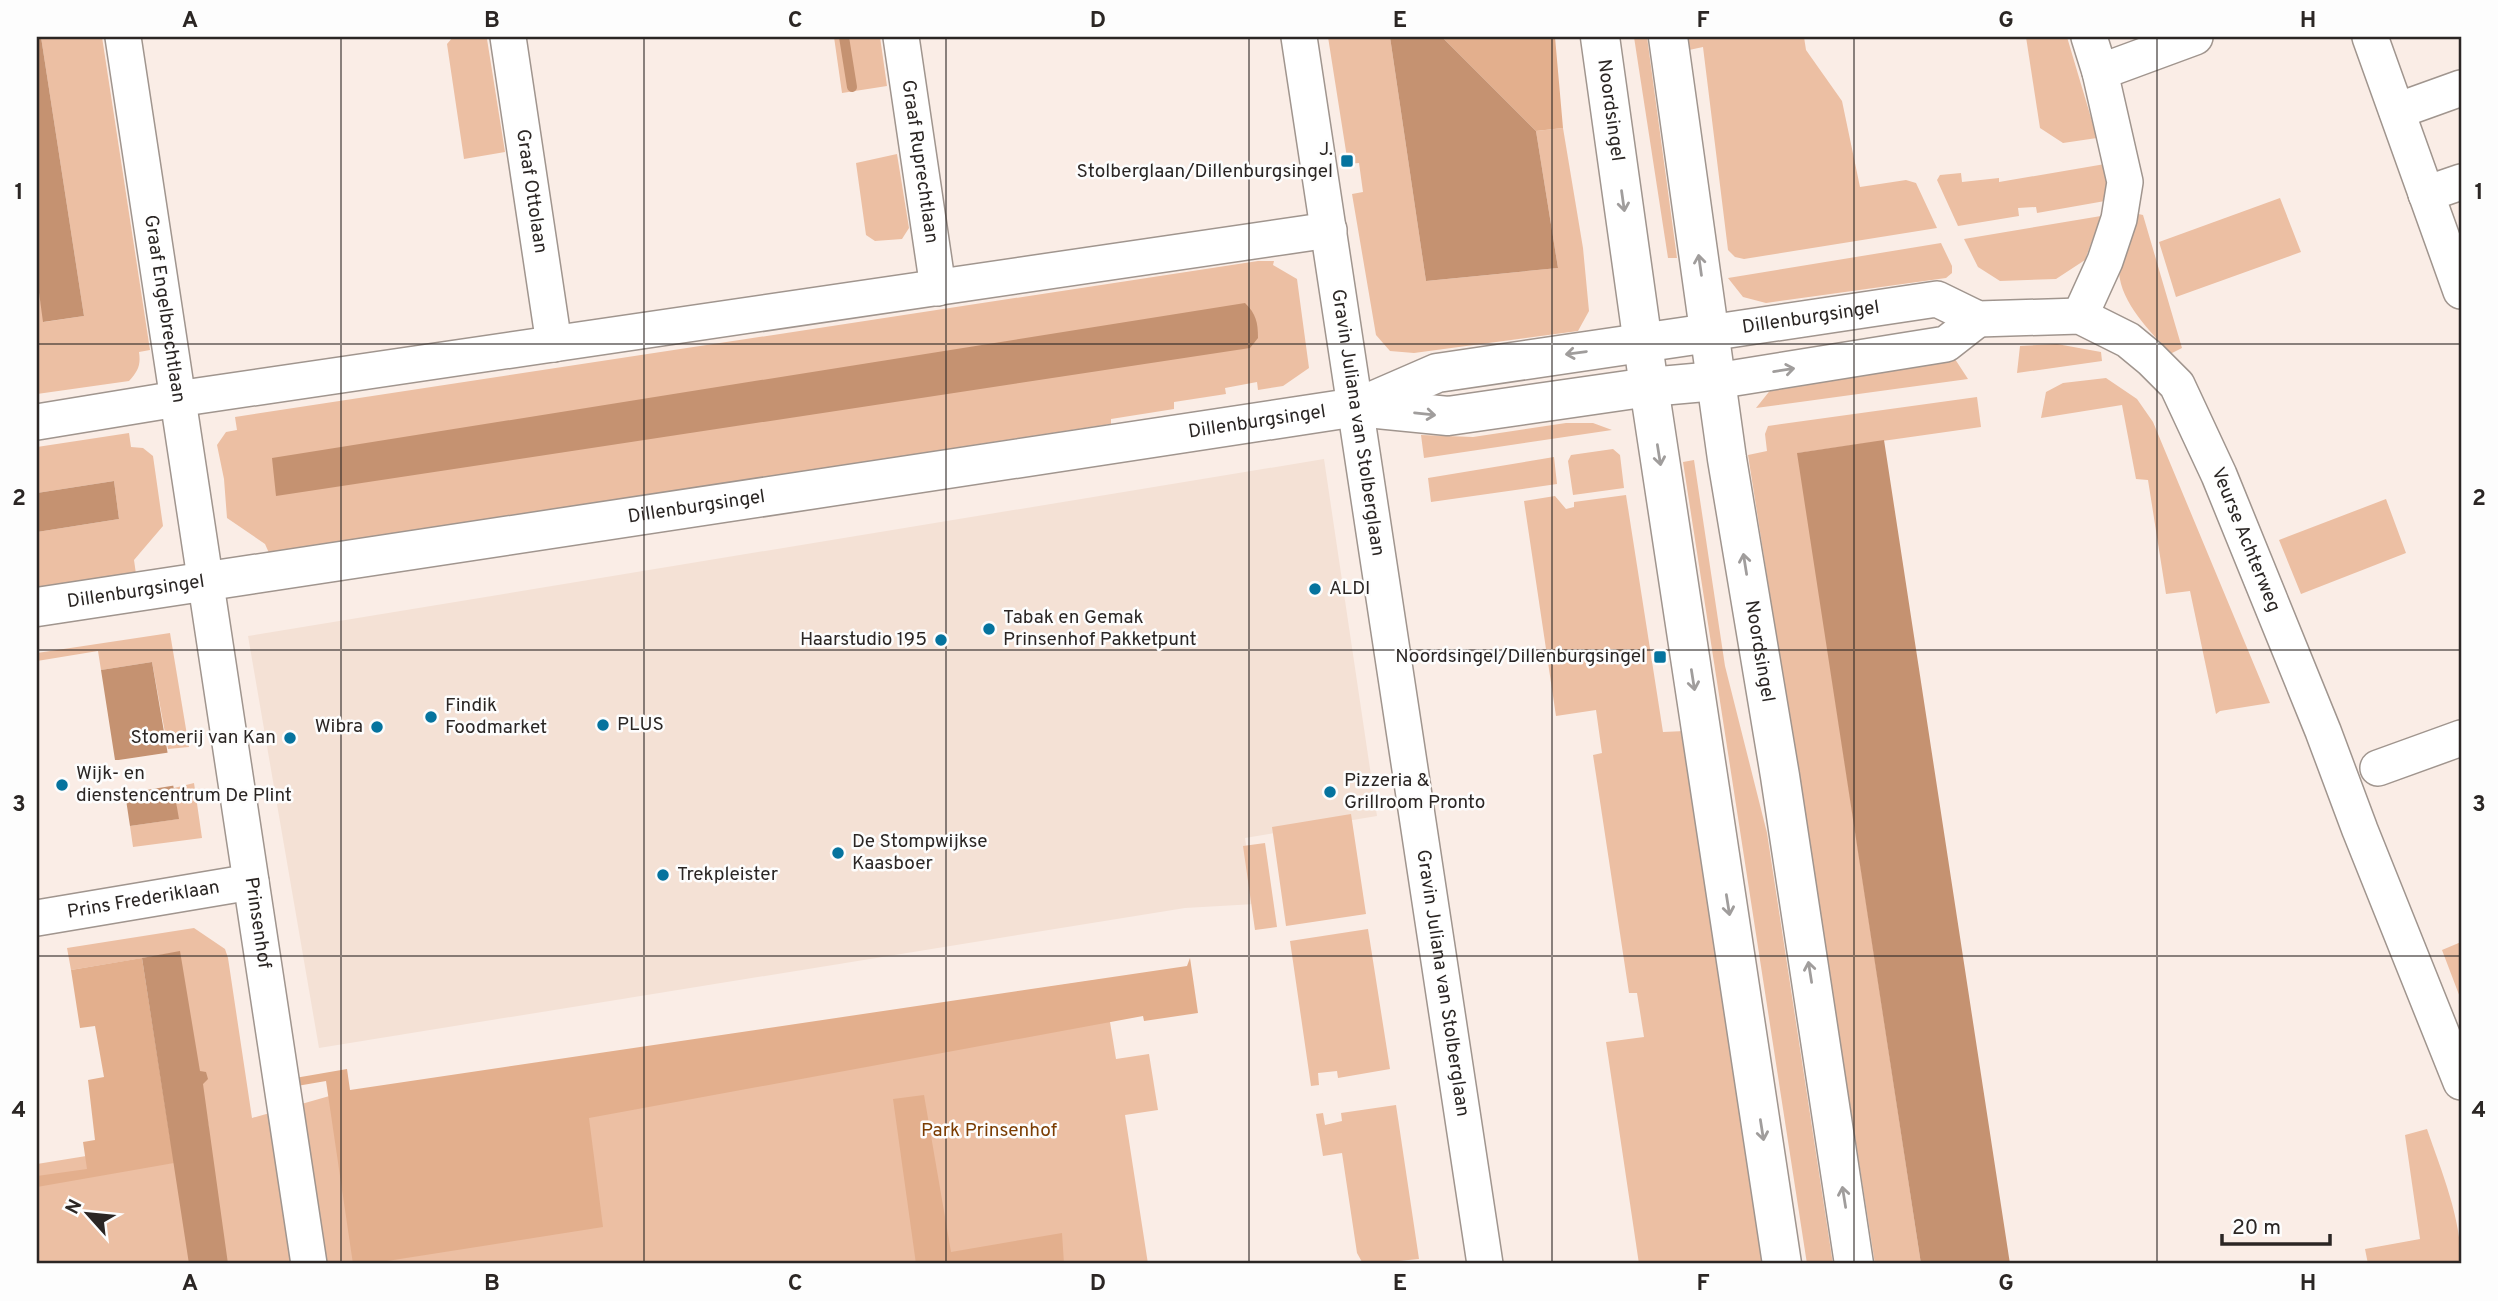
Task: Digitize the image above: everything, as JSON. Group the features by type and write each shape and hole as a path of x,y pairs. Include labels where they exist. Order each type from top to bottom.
{"main road":[{"name":"Noordsingel","path":"1601,37 1649,387 1782,1264"},
{"name":"Noordsingel","path":"1668,37 1716,381 1780,776 1854,1264"},
{"name":"Dillenburgsingel","path":"1357,407 1437,373 1709,333"},
{"name":"Dillenburgsingel","path":"37,607 1357,407 1448,416 1649,387 1716,381"}],"street":[{"name":"Graaf Engelbrechtlaan","path":"123,37 205,580"},
{"name":"Graaf Ottolaan","path":"508,37 554,344"},
{"name":"Graaf Ruprechtlaan","path":"901,37 938,288"},
{"name":"Gravin Juliana van Stolberglaan","path":"1299,37 1485,1264"},
{"path":"2080,316 2105,261 2119,219 2125,182 2088,37"},
{"path":"2099,72 2195,37"},
{"path":"2370,37 2460,282"},
{"path":"2397,111 2461,88"},
{"path":"2427,194 2461,182"},
{"path":"37,422 177,399 1329,230"},
{"name":"Dillenburgsingel","path":"1709,333 1937,299 1978,319 2080,316"},
{"name":"Veurse Achterweg","path":"2080,316 2128,340 2177,385 2240,526 2461,1082"},
{"name":"Dillenburgsingel","path":"1716,381 1946,344 1978,319"},
{"name":"Prinsenhof","path":"205,580 309,1264"},
{"path":"2378,768 2461,738"},
{"name":"Prins Frederiklaan","path":"37,918 251,882"}],"shaded area":[{"path":"37,37 41,37 84,316 43,322 37,278"},
{"path":"1390,37 1442,37 1536,131 1558,268 1426,281"},
{"path":"1442,37 1555,37 1563,128 1536,131"},
{"path":"1245,303 1254,315 1258,327 1258,338 1250,348 276,496 272,458"},
{"path":"1884,440 2010,1264 1921,1264 1797,453"},
{"path":"1324,459 1377,816 1245,838 1255,904 1185,908 319,1048 248,636"},
{"path":"114,481 119,519 37,532 37,493"},
{"path":"152,662 179,819 130,826 120,760 115,760 101,670"},
{"path":"180,951 200,1071 206,1072 208,1079 203,1084 228,1264 189,1264 142,958"},
{"path":"142,958 174,1163 37,1187 37,1176 87,1169 83,1142 95,1140 88,1080 104,1077 95,1026 80,1028 71,970"},
{"path":"1190,958 1198,1013 1144,1021 1143,1016 589,1118 603,1227 368,1264 353,1264 326,1081 297,1086 295,1078 347,1069 350,1090 1187,966"},
{"path":"924,1095 951,1252 1062,1233 1064,1264 916,1264 893,1099"}],"green space":[{"path":"41,37 102,37 150,350 139,352 138,368 129,381 37,394 37,278 44,322 84,316"},
{"path":"453,37 487,39 505,152 464,159 447,44"},
{"path":"834,37 880,37 887,86 842,93"},
{"path":"1328,37 1390,37 1426,281 1558,268 1536,131 1563,128 1583,248 1589,311 1578,331 1414,353 1390,351 1376,335 1352,194 1363,192 1359,163 1348,164"},
{"path":"1634,37 1647,37 1677,258 1668,258"},
{"path":"1688,37 1804,37 1806,50 1842,101 1860,187 1906,180 1916,183 1937,228 1744,259 1735,257 1728,250 1703,47 1689,50"},
{"path":"2026,37 2067,37 2097,138 2063,143 2040,128"},
{"path":"897,154 909,228 902,239 875,241 866,235 856,163"},
{"path":"2105,164 2105,201 2037,213 2036,207 2018,208 2019,216 1958,226 1937,180 1940,175 1961,173 1962,182 1999,178 1999,182"},
{"path":"2280,198 2301,252 2176,297 2159,242"},
{"path":"2134,213 2143,215 2182,348 2170,354 2131,306 2121,284 2121,258"},
{"path":"2101,216 2085,260 2056,279 2000,281 1978,267 1964,239"},
{"path":"1941,243 1952,266 1952,273 1946,278 1766,303 1743,297 1728,278"},
{"path":"1258,261 1274,261 1273,265 1297,279 1309,368 1283,386 1258,390 1257,382 1225,388 1226,394 1174,402 1174,409 1111,419 1111,424 269,553 265,544 227,518 224,479 217,445 226,432 237,430 235,417"},
{"path":"2057,344 2101,352 2102,361 2017,373 2020,346"},
{"path":"1953,356 1968,379 1756,408 1772,388"},
{"path":"2106,378 2137,399 2153,422 2270,703 2220,711 2216,714 2190,591 2166,594 2148,480 2136,479 2122,405 2041,418 2046,392 2063,383"},
{"path":"1977,397 1981,427 1798,453 1921,1264 1875,1264 1748,455 1767,451 1765,434 1768,426"},
{"path":"1566,423 1593,423 1612,430 1424,458 1421,435 1473,437"},
{"path":"129,433 131,447 143,448 153,456 163,526 134,560 136,574 37,588 37,532 119,519 114,481 37,493 37,447"},
{"path":"1613,449 1620,455 1624,488 1573,495 1568,461 1571,455"},
{"path":"1554,457 1557,484 1431,502 1428,478"},
{"path":"1694,460 1725,666 1767,833 1833,1264 1807,1264 1683,462"},
{"path":"1626,495 1663,732 1685,731 1763,1264 1639,1264 1606,1042 1644,1037 1637,993 1629,993 1593,755 1602,753 1596,710 1556,716 1524,501 1555,496 1566,509 1574,507 1574,502"},
{"path":"2386,499 2406,553 2301,594 2279,540"},
{"path":"170,633 189,747 168,749 152,662 101,670 98,651 37,661 37,653"},
{"path":"194,783 202,838 133,847 130,826 178,819 174,788"},
{"path":"1351,814 1366,914 1286,926 1272,827"},
{"path":"1265,843 1277,927 1255,930 1243,846"},
{"name":"Park Prinsenhof","path":"194,928 225,949 228,958 252,1118 333,1095 1103,979 1116,1059 1149,1054 1158,1110 1125,1115 1148,1264 37,1264 37,1164 160,1144 209,1129 179,952 71,970 67,948"},
{"path":"1368,929 1390,1069 1338,1078 1337,1071 1318,1073 1319,1085 1311,1086 1290,941"},
{"path":"2461,942 2461,1000 2442,950"},
{"path":"1396,1105 1419,1259 1368,1264 1362,1262 1357,1253 1342,1153 1323,1156 1316,1114 1323,1113 1325,1125 1342,1121 1341,1113"},
{"path":"2427,1129 2454,1212 2461,1264 2368,1264 2365,1249 2420,1239 2405,1135"}],"pier":[{"path":"172,752 177,785 122,794 117,763 113,764 112,761"}],"waterway":[{"path":"844,37 852,87"}],"place":[{"name":"J. Stolberglaan/Dillenburgsingel","path":"1347,161"},
{"name":"ALDI","path":"1315,589"},
{"name":"Tabak en Gemak Prinsenhof Pakketpunt","path":"989,629"},
{"name":"Haarstudio 195","path":"941,640"},
{"name":"Noordsingel/Dillenburgsingel","path":"1660,657"},
{"name":"Findik Foodmarket","path":"431,717"},
{"name":"PLUS","path":"603,725"},
{"name":"Wibra","path":"377,727"},
{"name":"Stomerij van Kan","path":"290,738"},
{"name":"Wijk- en dienstencentrum De Plint","path":"62,785"},
{"name":"Pizzeria & Grillroom Pronto","path":"1330,792"},
{"name":"De Stompwijkse Kaasboer","path":"838,853"},
{"name":"Trekpleister","path":"663,875"}]}
